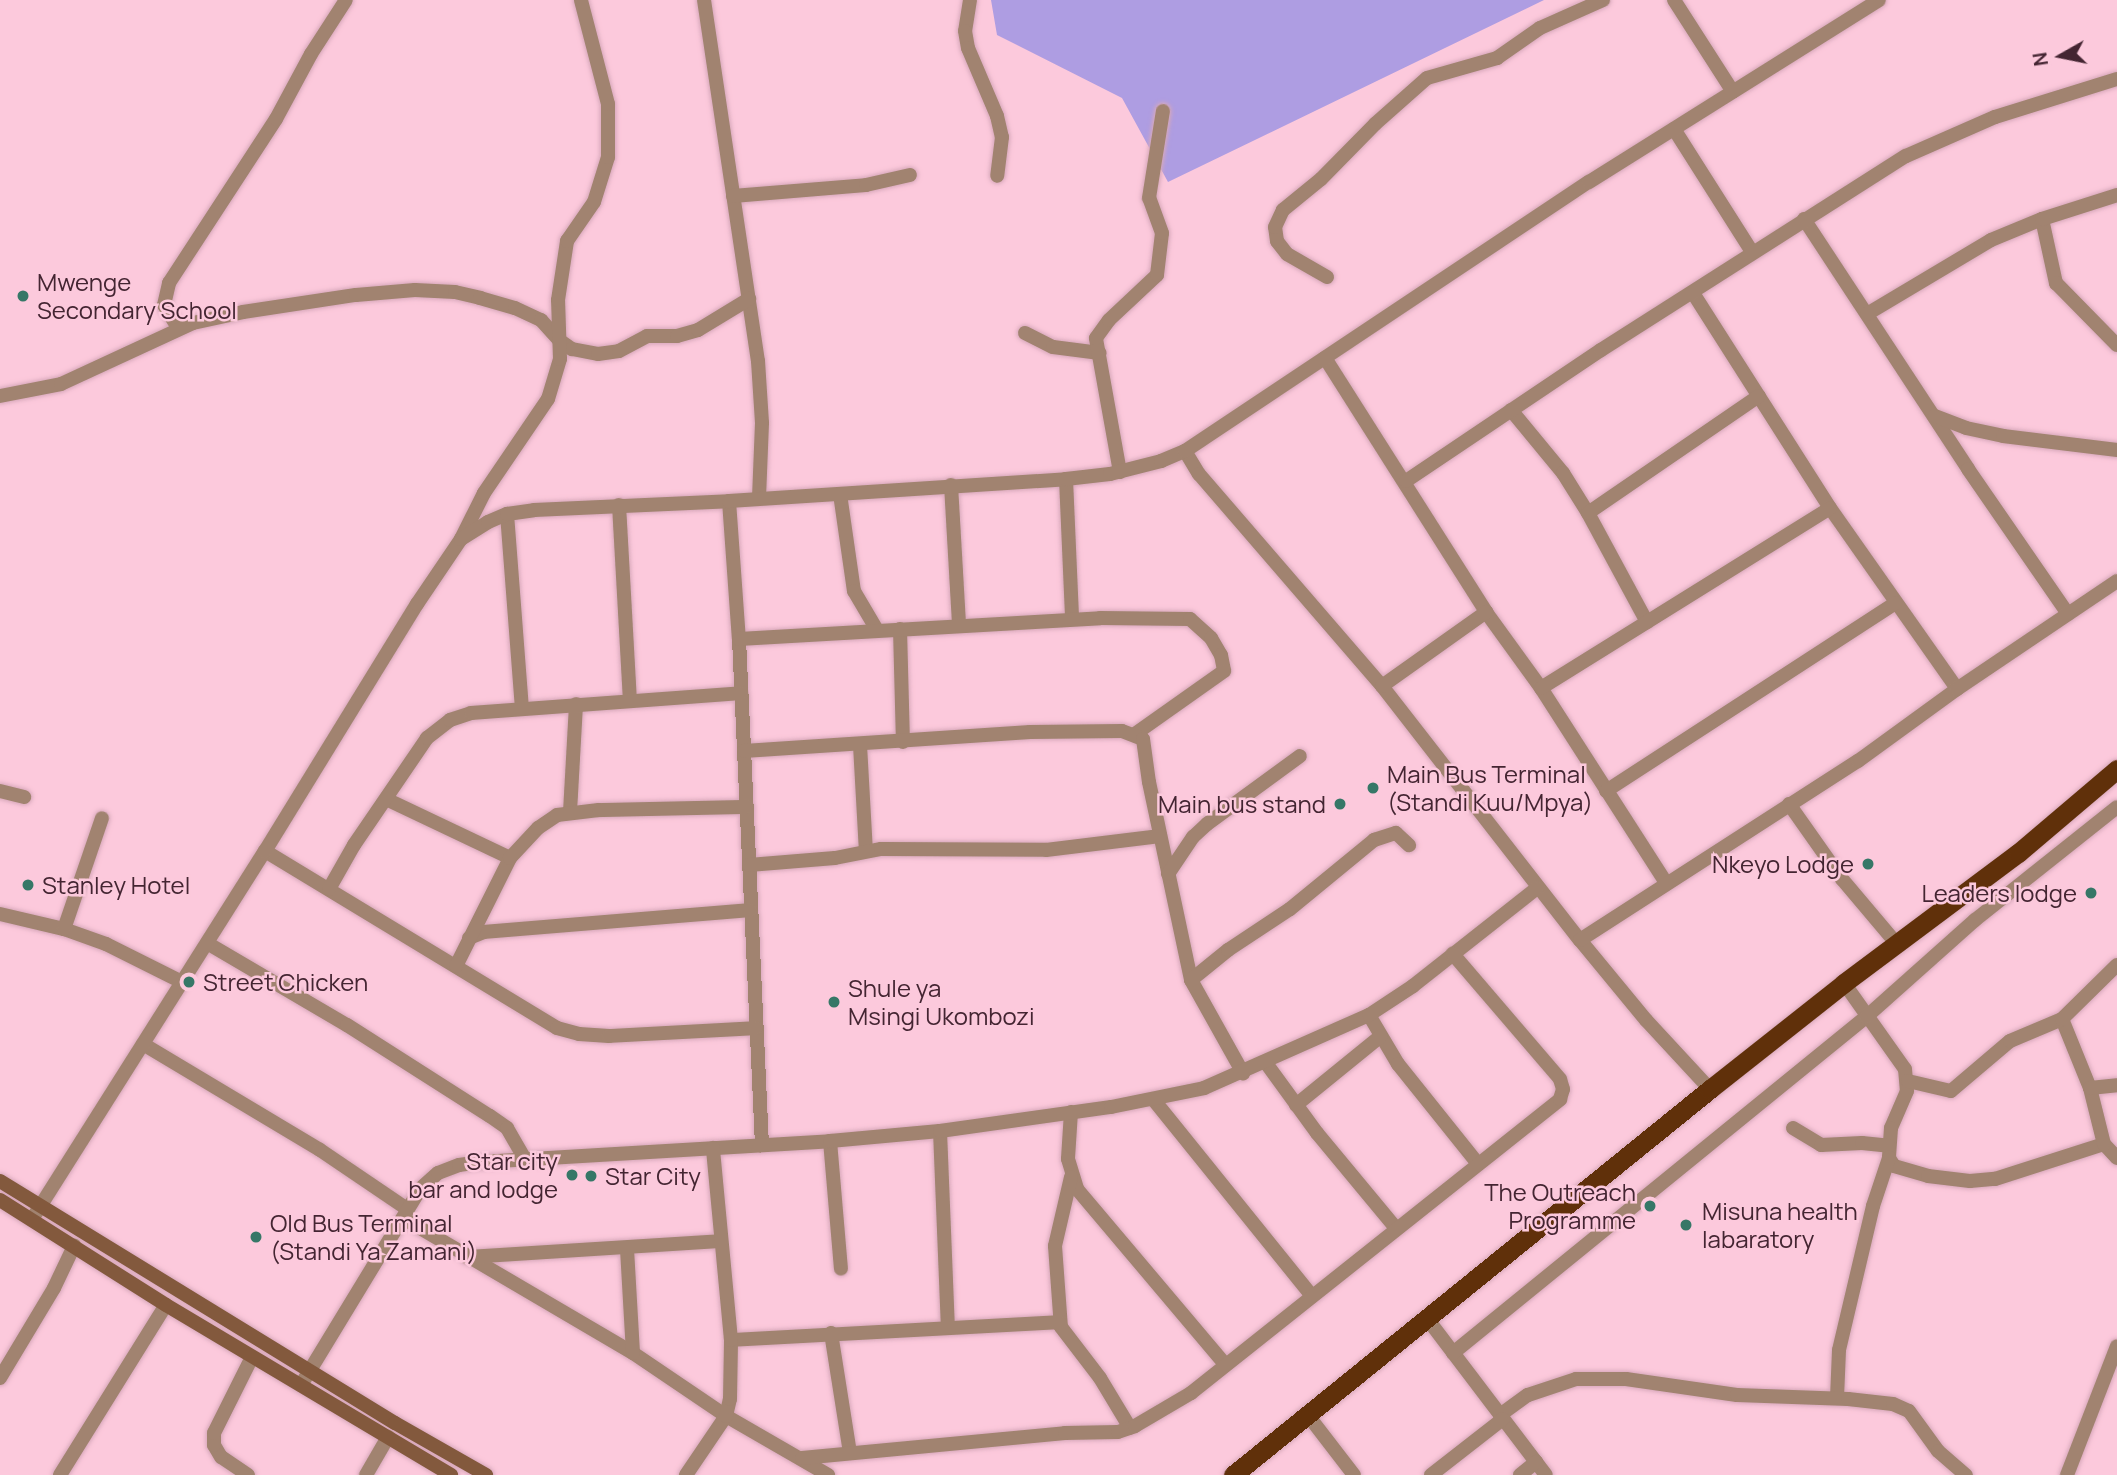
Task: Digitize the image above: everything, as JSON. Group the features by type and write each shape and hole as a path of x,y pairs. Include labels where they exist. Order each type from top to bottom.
{"highway":[{"path":"1233,1475 1710,1089 1843,983 2018,853 2117,769"}],"main road":[{"path":"0,1181 309,1371 486,1475"},
{"path":"0,1200 166,1305 451,1475"}],"street":[{"path":"178,328 164,305 169,283 276,119 311,54 346,0"},
{"path":"32,1219 265,851 399,632 461,539 484,493 548,399 559,367 558,300 567,241 594,202 609,148 605,90 581,0"},
{"path":"704,0 758,361 762,423 759,498"},
{"path":"970,0 965,31 968,48 1000,125 998,176"},
{"path":"1327,277 1287,254 1277,242 1275,227 1283,210 1321,179 1375,124 1427,78 1497,58 1541,27 1603,0"},
{"path":"1674,0 1733,92"},
{"path":"461,539 507,514 1066,479 1120,472 1185,451 1567,196 1880,0"},
{"path":"1406,481 1752,252 1906,156 1995,117 2117,79"},
{"path":"1120,472 1107,407 1097,333 1157,275 1163,245 1149,198 1149,188 1163,111"},
{"path":"1674,129 1752,252"},
{"path":"733,196 866,186 910,175"},
{"path":"1867,314 1991,240 2042,219 2117,195"},
{"path":"1804,219 2068,614"},
{"path":"2042,219 2056,283 2117,345"},
{"path":"0,396 48,388 70,380 178,328 243,312 356,295 443,291 515,308 541,320 559,340 572,349 589,352 620,351 647,336 677,336 698,330 749,299"},
{"path":"1693,293 1830,508 1957,689"},
{"path":"1025,333 1053,347 1100,354"},
{"path":"1325,358 1406,481 1486,612 1541,688 1666,883"},
{"path":"1588,513 1759,396"},
{"path":"1511,410 1563,473 1588,513 1647,622"},
{"path":"1935,416 1966,428 2003,436 2117,450"},
{"path":"1185,451 1199,474 1382,686 1537,888 1646,1020 1710,1089"},
{"path":"1066,479 1072,619"},
{"path":"951,485 959,625"},
{"path":"840,494 854,591 877,630"},
{"path":"729,501 747,807 762,1145"},
{"path":"619,506 629,699"},
{"path":"1541,688 1830,508"},
{"path":"507,514 522,708"},
{"path":"1580,940 1858,761 1957,689 2117,581"},
{"path":"1606,791 1895,603"},
{"path":"1382,686 1486,612"},
{"path":"738,639 1072,619 1190,619 1211,638 1221,655 1225,666 1220,677 1135,734"},
{"path":"900,629 903,742"},
{"path":"329,889 428,738 450,720 471,713 522,708 741,693"},
{"path":"569,812 576,704"},
{"path":"744,751 1030,732 1122,731 1143,739 1149,782 1191,980 1242,1073"},
{"path":"860,745 866,851"},
{"path":"1168,874 1193,837 1207,824 1300,756"},
{"path":"0,791 24,797"},
{"path":"386,799 510,858"},
{"path":"1789,804 1842,879 1896,944"},
{"path":"456,966 510,858 538,828 557,815 569,812 747,807"},
{"path":"1453,1353 1866,1017 1975,920 2114,814"},
{"path":"64,929 102,818"},
{"path":"1191,980 1228,950 1290,909 1374,840 1396,833 1409,845"},
{"path":"748,865 911,848 1046,850 1160,836"},
{"path":"265,851 557,1028 579,1034 609,1036 755,1028"},
{"path":"301,1385 420,1189 438,1173 459,1165 525,1159 830,1141 940,1131 1153,1099 1204,1088 1266,1063 1369,1015 1537,888"},
{"path":"469,937 484,932 750,910"},
{"path":"0,914 64,929 116,948 182,982"},
{"path":"207,943 347,1026 490,1116 507,1128 525,1159"},
{"path":"802,1458 1065,1433 1118,1432 1169,1408 1560,1099 1563,1089 1560,1079 1453,954"},
{"path":"1908,1081 1951,1091 2010,1041 2062,1020 2089,989 2117,965"},
{"path":"1837,1398 1839,1350 1873,1206 1889,1152 1891,1128 1908,1081 1905,1069 1843,983"},
{"path":"1369,1015 1398,1064 1478,1164"},
{"path":"2062,1020 2090,1088 2104,1144 2117,1158"},
{"path":"1296,1105 1381,1036"},
{"path":"143,1044 320,1150 467,1257 633,1353 726,1416 828,1475"},
{"path":"1266,1063 1296,1105 1396,1228"},
{"path":"2090,1088 2117,1085"},
{"path":"1153,1099 1312,1296"},
{"path":"1071,1112 1068,1159 1071,1177 1077,1189 1225,1364"},
{"path":"1793,1128 1821,1145 1889,1152"},
{"path":"940,1131 948,1328"},
{"path":"830,1141 841,1269"},
{"path":"1889,1152 1894,1166 1903,1170 1970,1181 1995,1178 2104,1144"},
{"path":"688,1474 726,1416 732,1380 731,1340 713,1148"},
{"path":"1071,1177 1055,1246 1060,1322 1066,1337 1100,1378 1130,1428"},
{"path":"467,1257 627,1249 720,1241"},
{"path":"0,1378 54,1289 74,1246"},
{"path":"627,1249 633,1353"},
{"path":"60,1475 166,1305"},
{"path":"1426,1317 1546,1475"},
{"path":"731,1340 1060,1322"},
{"path":"831,1333 850,1453"},
{"path":"2067,1475 2117,1346"},
{"path":"248,1475 221,1457 214,1445 214,1433 252,1357"},
{"path":"1431,1475 1528,1395 1576,1379 1626,1379 1737,1395 1837,1398 1903,1407 1938,1451 1966,1475"},
{"path":"1307,1414 1354,1475"},
{"path":"366,1475 388,1437"},
{"path":"1520,1475 1536,1462"}],"shaded area":[{"path":"991,0 1544,0 1168,182 1122,98 997,35"}],"place":[{"name":"Mwenge Secondary School","path":"23,296"},
{"name":"Main Bus Terminal (Standi Kuu/Mpya)","path":"1373,788"},
{"name":"Main bus stand","path":"1340,804"},
{"name":"Nkeyo Lodge","path":"1868,864"},
{"name":"Stanley Hotel","path":"28,885"},
{"name":"Leaders lodge","path":"2091,893"},
{"name":"Street Chicken","path":"189,982"},
{"name":"Shule ya Msingi Ukombozi","path":"834,1002"},
{"name":"Star city bar and lodge","path":"572,1175"},
{"name":"Star City","path":"591,1176"},
{"name":"The Outreach Programme","path":"1650,1206"},
{"name":"Misuna health labaratory","path":"1686,1225"},
{"name":"Old Bus Terminal (Standi Ya Zamani)","path":"256,1237"}]}
